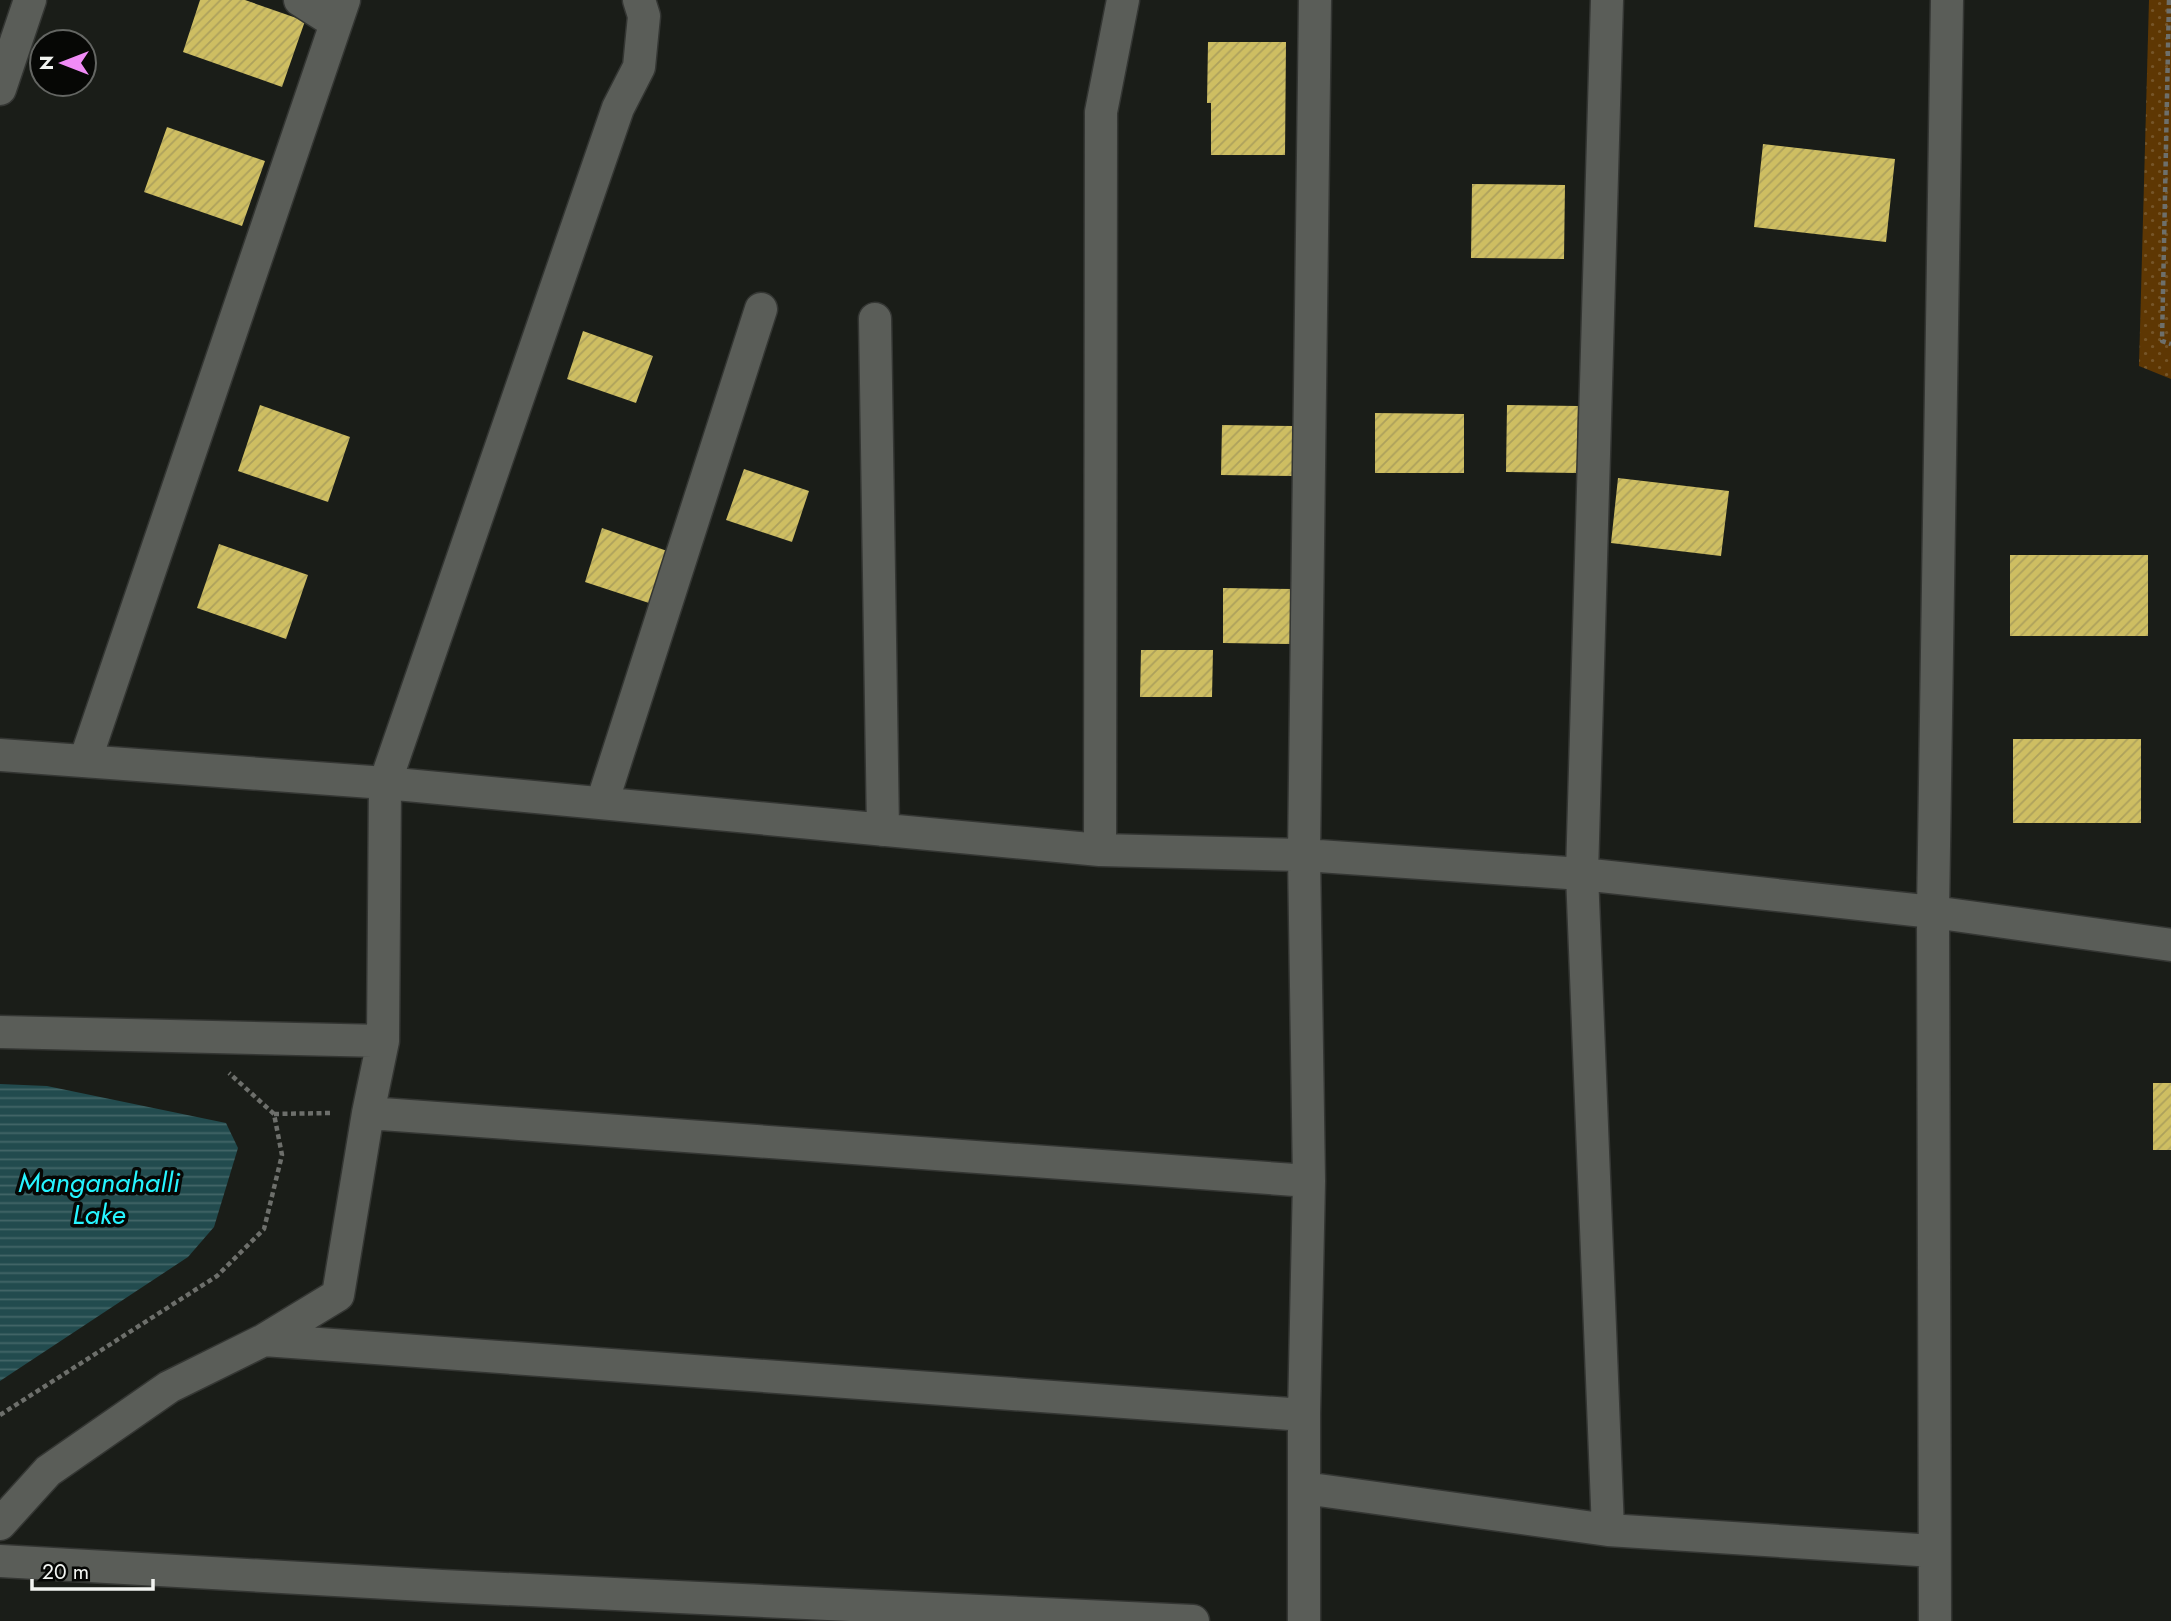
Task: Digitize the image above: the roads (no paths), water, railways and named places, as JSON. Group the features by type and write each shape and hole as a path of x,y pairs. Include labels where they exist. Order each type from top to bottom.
{"street":[{"path":"2,77 30,0"},
{"path":"85,761 340,11 300,0"},
{"path":"0,1524 48,1471 169,1387 264,1339 338,1295 368,1113 383,1041 385,783 618,108 639,67 644,16 639,0"},
{"path":"1100,850 1101,112 1123,0"},
{"path":"1304,1621 1304,1415 1309,1181 1304,855 1315,0"},
{"path":"1606,0 1582,874 1608,1530"},
{"path":"1935,1621 1933,912 1947,0"},
{"path":"602,803 761,309"},
{"path":"875,318 883,830"},
{"path":"0,755 385,783 1100,850 1304,855 1582,874 1933,912 2171,945"},
{"path":"0,1032 383,1041"},
{"path":"368,1113 1309,1181"},
{"path":"264,1339 1304,1415"},
{"path":"1304,1488 1608,1530 1934,1551"},
{"path":"0,1561 442,1586 1194,1621"}],"water":[{"name":"Manganahalli Lake","path":"0,1084 47,1086 226,1123 238,1148 214,1227 188,1257 0,1381"}]}
